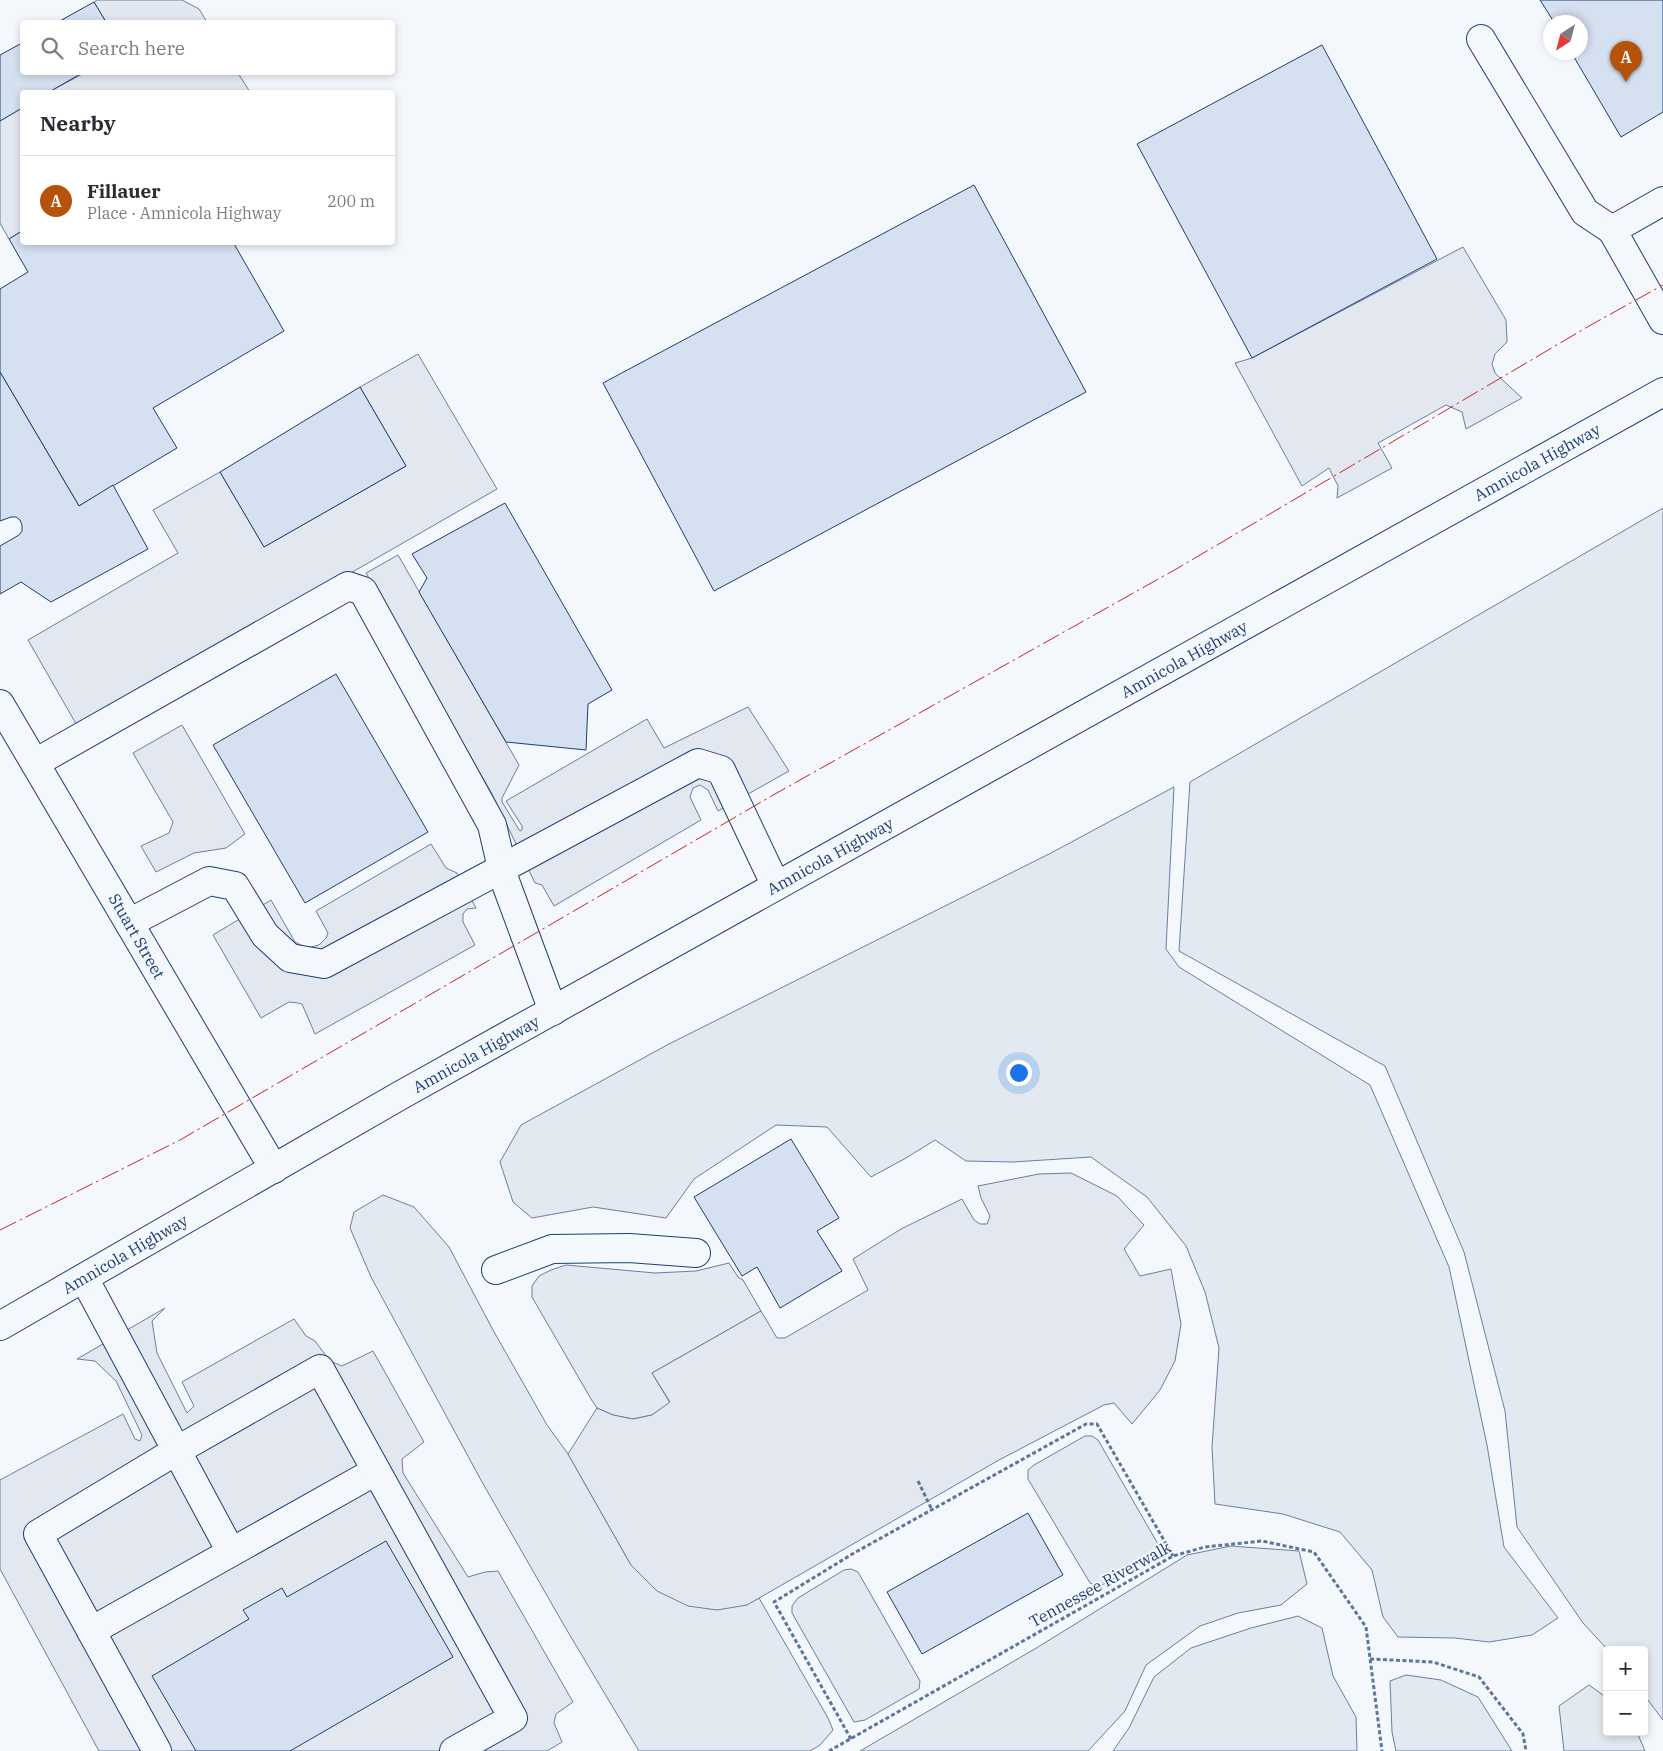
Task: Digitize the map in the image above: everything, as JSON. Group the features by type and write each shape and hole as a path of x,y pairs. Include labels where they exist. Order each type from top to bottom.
{"main road":[{"path":"1481,38 1585,212 1612,230 1663,320"},
{"path":"1612,230 1663,202"},
{"name":"Amnicola Highway","path":"0,1326 553,1011 1663,392"},
{"path":"35,763 348,586 363,591 492,825 505,881 553,1011"},
{"name":"Stuart Street","path":"0,704 274,1169"},
{"path":"129,923 209,881 235,886 265,935 290,958 324,964 698,763 721,770 776,886"},
{"path":"496,1270 552,1249 629,1248 696,1253"},
{"path":"84,1278 231,1552"},
{"path":"157,1751 38,1534 176,1451 320,1369 513,1718 454,1751"},
{"path":"91,1631 376,1471"}],"path":[{"path":"851,1739 774,1602 854,1553 1086,1424 1097,1424 1173,1556"},
{"path":"918,1481 932,1510"},
{"name":"Tennessee Riverwalk","path":"829,1751 1173,1556 1205,1547 1262,1541 1314,1552 1366,1627 1382,1751"},
{"path":"1370,1659 1433,1662 1479,1677 1523,1734 1526,1751"}],"shaded area":[{"path":"97,0 182,0 199,9 206,20 105,20 94,2"},
{"path":"80,75 239,75 249,90 53,90"},
{"path":"20,109 20,232 9,239 0,223 0,121"},
{"path":"1463,247 1506,320 1507,342 1495,354 1492,364 1495,373 1522,398 1466,429 1462,412 1446,405 1378,443 1392,468 1337,498 1338,486 1329,468 1302,486 1235,363 1252,358"},
{"path":"418,354 497,489 79,729 28,640 178,553 153,510 220,472 264,547 406,466 360,387"},
{"path":"1663,508 1663,1720 1648,1700 1648,1646 1604,1646 1583,1623 1517,1527 1505,1411 1464,1252 1385,1066 1179,951 1190,782"},
{"path":"398,555 519,765 502,798 502,802 520,831 522,826 506,801 647,719 664,748 748,707 789,771 718,811 708,790 700,785 693,788 690,797 701,820 554,906 542,885 535,883 492,794 366,573"},
{"path":"182,725 245,834 226,848 194,853 156,872 141,846 169,833 173,822 133,753"},
{"path":"1174,787 1166,949 1179,967 1370,1085 1449,1267 1487,1445 1504,1547 1558,1618 1532,1635 1489,1642 1455,1638 1398,1637 1383,1617 1372,1570 1340,1532 1283,1514 1215,1504 1212,1447 1219,1348 1205,1292 1186,1246 1147,1197 1091,1157 1013,1162 966,1161 935,1140 871,1177 827,1127 776,1125 694,1179 666,1218 593,1207 532,1218 513,1202 500,1162 521,1125 667,1045 1051,853"},
{"path":"431,844 446,868 457,873 476,908 467,909 463,914 463,922 475,945 315,1034 302,1004 289,1002 261,1018 213,935 271,900 295,942 307,948 319,945 328,933 316,911"},
{"path":"1071,1173 1117,1196 1144,1225 1124,1249 1140,1276 1171,1269 1181,1324 1175,1361 1160,1390 1132,1424 1114,1403 1104,1405 999,1460 747,1605 717,1610 688,1606 657,1591 631,1565 568,1454 597,1408 613,1415 633,1419 652,1415 670,1402 652,1373 761,1311 777,1338 785,1338 868,1290 853,1259 901,1229 962,1199 974,1220 980,1224 987,1224 990,1216 981,1198 978,1186 1039,1174"},
{"path":"383,1195 414,1207 449,1247 547,1425 568,1454 631,1565 746,1605 759,1598 828,1718 833,1730 820,1745 810,1751 639,1751 482,1482 371,1277 350,1228 354,1212"},
{"path":"729,1263 738,1277 743,1280 761,1311 652,1373 670,1403 652,1415 633,1419 613,1415 597,1408 532,1297 532,1286 539,1276 566,1265 655,1273 696,1271"},
{"path":"165,1308 152,1321 157,1353 187,1413 194,1406 182,1382 294,1319 306,1336 315,1341 330,1361 342,1366 373,1351 424,1442 402,1459 403,1473 468,1577 485,1572 498,1571 573,1702 556,1714 554,1723 562,1742 547,1751 99,1751 0,1569 0,1480 123,1414 135,1439 140,1441 142,1435 116,1381 95,1361 77,1359"},
{"path":"1085,1436 1092,1436 1098,1440 1158,1544 1157,1551 1153,1556 1104,1584 1096,1586 1090,1583 1028,1479 1028,1470 1034,1465"},
{"path":"1231,1546 1299,1551 1307,1584 1281,1605 1238,1613 1200,1626 1146,1665 1125,1711 1088,1751 860,1751 1038,1647 1187,1555"},
{"path":"851,1569 858,1572 920,1681 919,1689 865,1720 854,1722 792,1613 792,1606 798,1598 844,1570"},
{"path":"1298,1616 1322,1628 1333,1676 1356,1717 1357,1751 1113,1751 1129,1728 1154,1677 1191,1648 1251,1628"},
{"path":"1406,1675 1441,1680 1478,1697 1512,1751 1396,1751 1392,1732 1390,1681"},
{"path":"1589,1685 1603,1695 1603,1736 1639,1736 1645,1751 1564,1751 1559,1706"}],"building":[{"path":"1540,0 1663,0 1663,112 1621,137 1576,60 1588,60 1588,15 1550,15"},
{"path":"94,2 105,20 62,20"},
{"path":"20,44 20,75 79,75 52,90 20,90 20,109 0,121 0,55"},
{"path":"1322,45 1437,259 1252,358 1137,144"},
{"path":"974,185 1086,392 714,591 603,383"},
{"path":"20,232 20,245 235,245 284,331 153,408 177,448 79,506 0,372 0,289 28,272 9,239"},
{"path":"0,372 79,506 113,485 148,549 51,602 21,582 0,594 0,546 19,535 22,531 22,525 16,517 0,521"},
{"path":"360,387 406,466 264,547 220,472"},
{"path":"505,503 612,690 588,704 586,750 506,742 419,592 427,578 412,554"},
{"path":"336,674 428,832 305,903 213,745"},
{"path":"791,1139 839,1218 817,1231 842,1271 780,1308 757,1267 742,1276 694,1197"},
{"path":"1028,1513 1063,1575 922,1654 887,1592"},
{"path":"386,1541 453,1657 290,1751 196,1751 152,1676 249,1619 243,1610 282,1588 287,1597"}],"power":[{"path":"0,1230 180,1140 775,794 1178,568 1589,326 1663,285"}],"place":[{"name":"Fillauer","path":"1626,82"}]}
